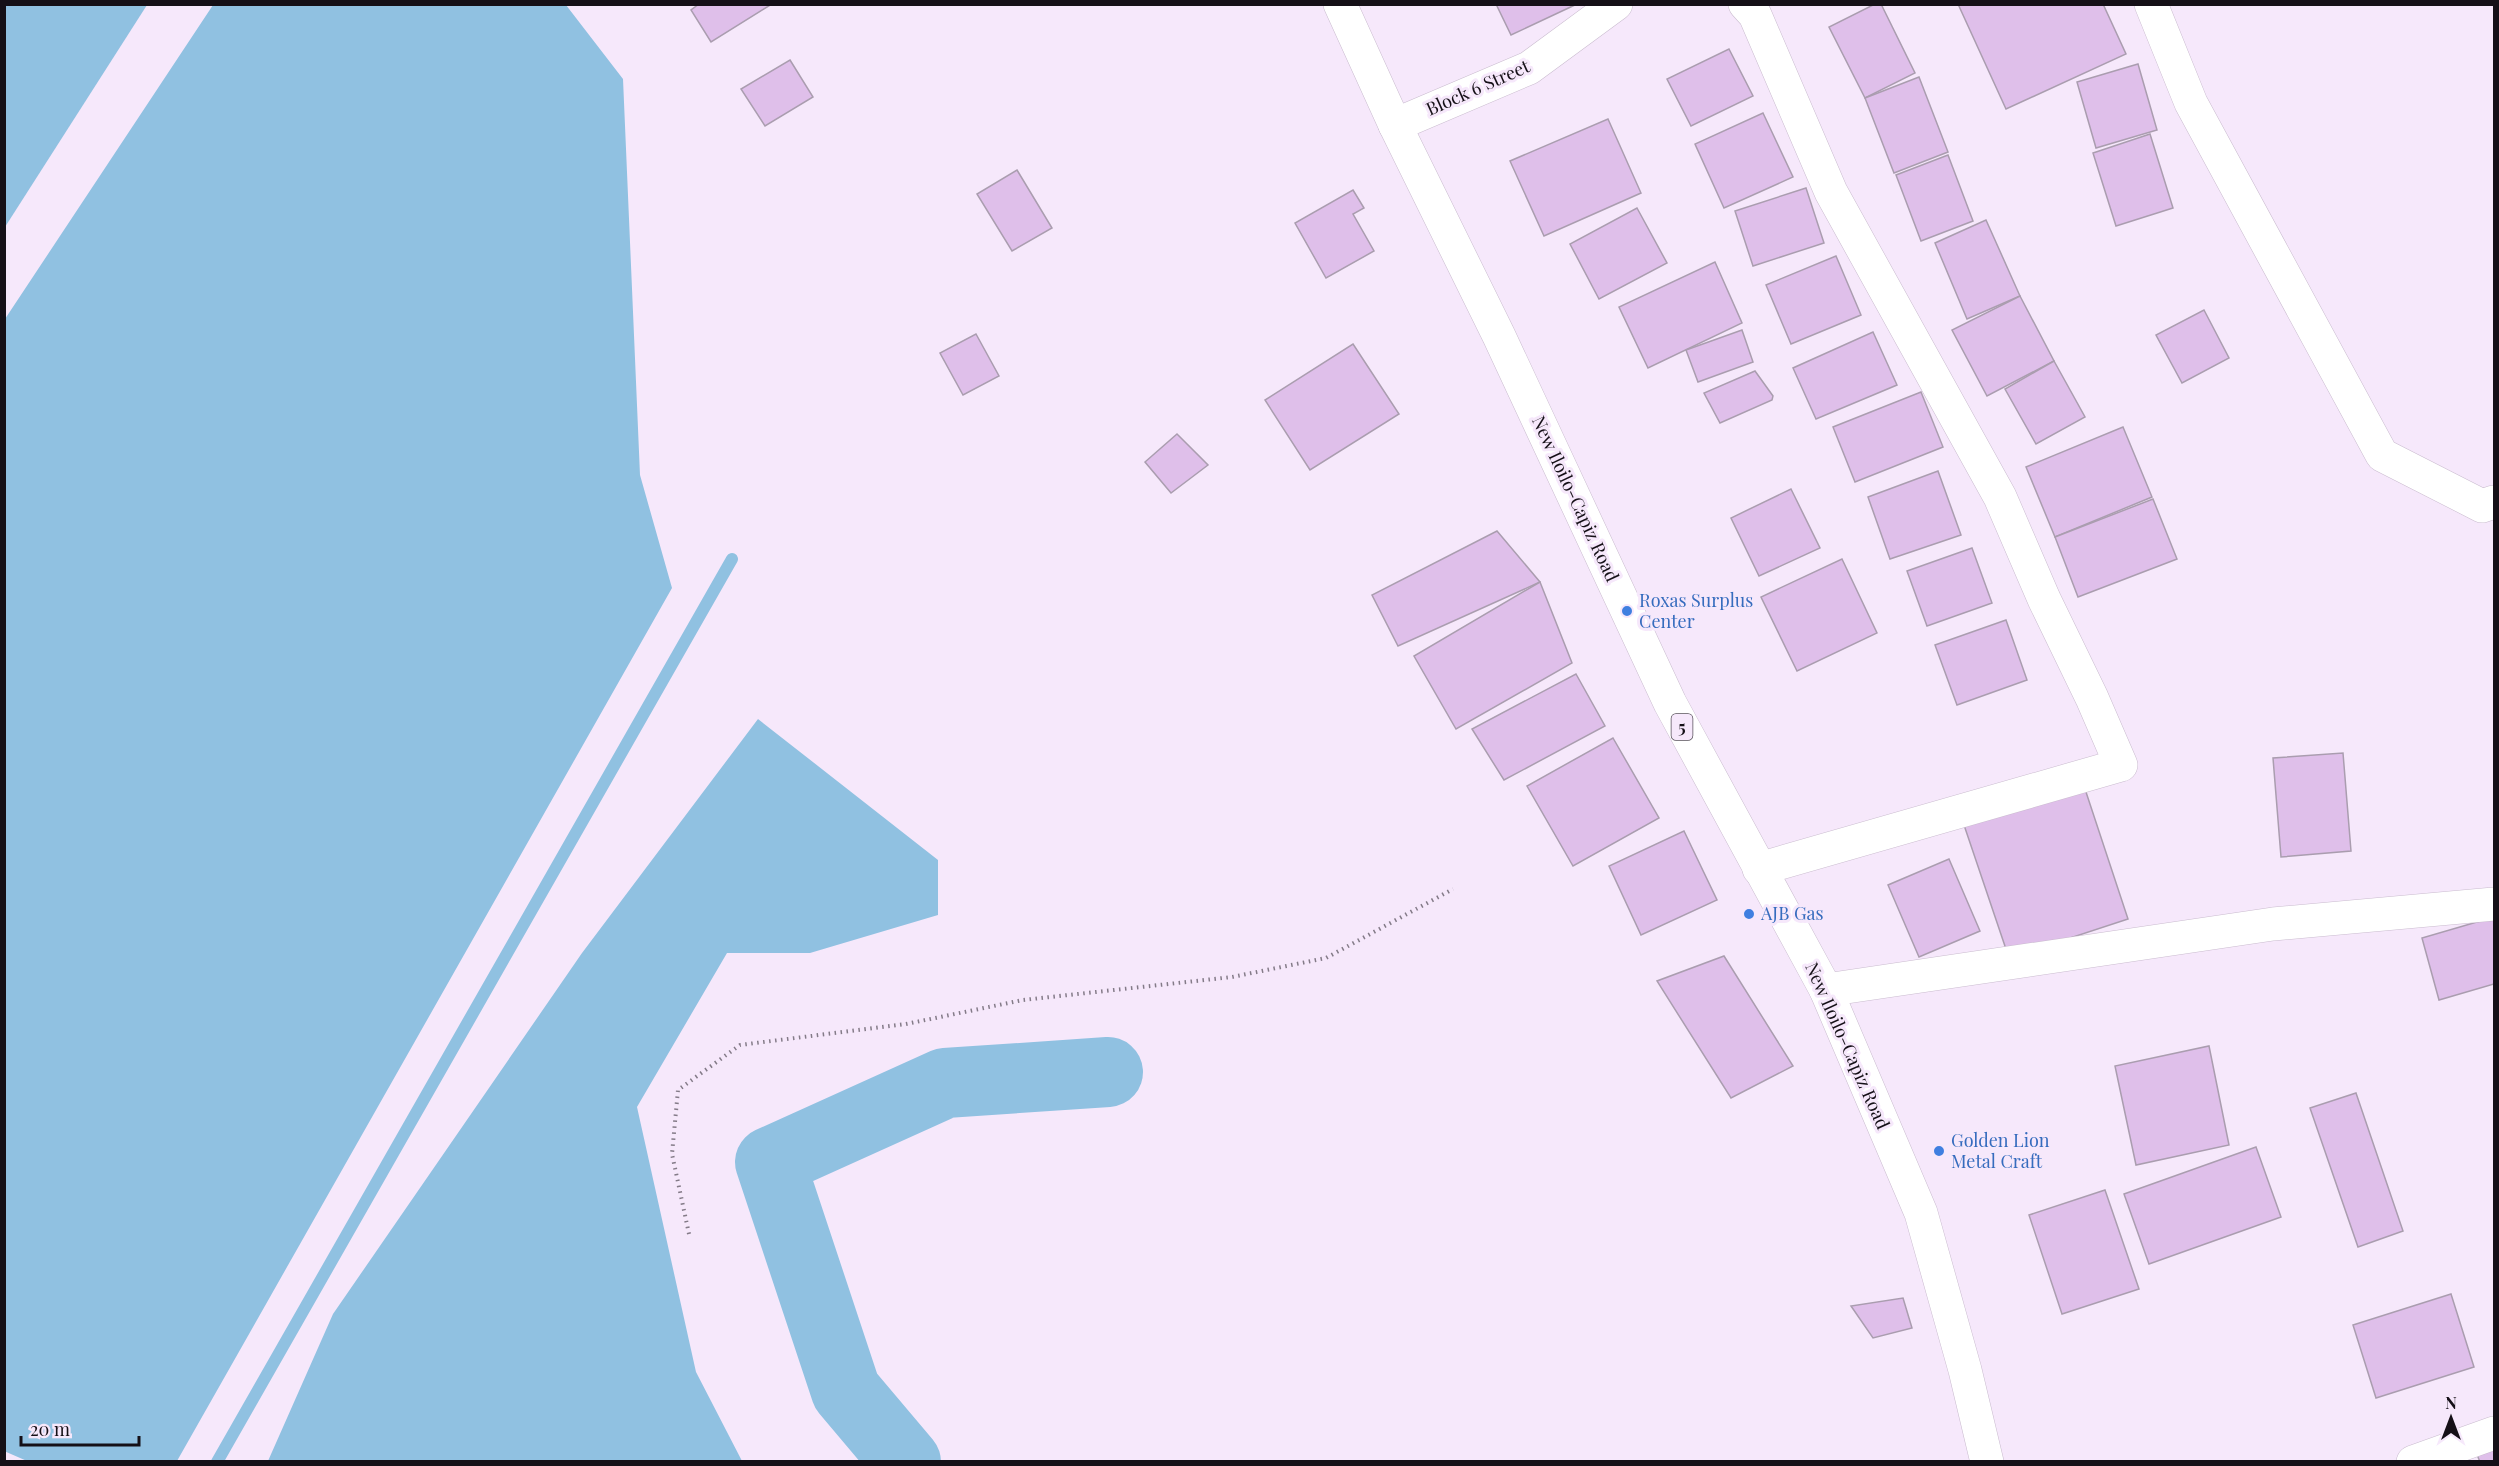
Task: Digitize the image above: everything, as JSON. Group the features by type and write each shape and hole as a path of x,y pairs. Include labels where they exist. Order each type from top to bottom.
{"main road":[{"name":"New Iloilo-Capiz Road","path":"1340,4 1395,125 1499,336 1670,703 1758,869 1826,990 1921,1214 1988,1461"},
{"name":"Block 6 Street","path":"1395,125 1529,68 1616,4"},
{"path":"1745,4 1755,15 1831,192 2000,497 2044,599 2092,698 2121,765 1758,869"},
{"path":"2151,4 2191,103 2382,455 2482,506 2494,502"},
{"path":"1826,990 2272,924 2494,904"},
{"path":"2412,1461 2494,1433"}],"path":[{"path":"689,1234 672,1154 678,1090 740,1045 906,1024 1023,1000 1232,977 1326,958 1454,889"}],"water":[{"path":"4,5 147,5 5,227"},
{"path":"213,5 566,5 623,79 640,475 672,588 177,1461 27,1461 4,1451 5,319"},
{"path":"758,719 938,860 938,915 810,953 727,953 637,1107 696,1372 742,1461 268,1461 333,1314 582,953"}],"building":[{"path":"699,4 772,4 711,42 691,10"},
{"path":"1496,4 1577,4 1511,35"},
{"path":"1875,4 1881,4 1915,73 1865,98 1829,27"},
{"path":"1958,4 2103,4 2126,54 2006,109"},
{"path":"1729,49 1753,96 1691,126 1667,79"},
{"path":"790,60 813,97 765,126 741,89"},
{"path":"2138,64 2157,130 2096,148 2077,82"},
{"path":"1919,77 1948,152 1894,173 1865,98"},
{"path":"1763,113 1793,177 1724,208 1695,144"},
{"path":"1608,119 1641,193 1544,236 1510,161"},
{"path":"2150,134 2173,208 2116,226 2093,153"},
{"path":"1948,155 1973,221 1921,241 1896,175"},
{"path":"1017,170 1052,228 1012,251 977,194"},
{"path":"1806,188 1824,243 1753,266 1735,211"},
{"path":"1353,190 1364,208 1353,214 1374,251 1326,278 1295,223"},
{"path":"1637,208 1667,263 1599,299 1570,244"},
{"path":"1986,220 2020,296 1967,319 1935,243"},
{"path":"1836,256 1861,315 1791,344 1766,285"},
{"path":"1715,262 1742,323 1648,368 1619,307"},
{"path":"2020,296 2054,361 1987,396 1952,330"},
{"path":"2204,310 2229,358 2182,383 2156,335"},
{"path":"1742,330 1753,362 1698,382 1686,350"},
{"path":"1873,332 1897,385 1816,419 1793,368"},
{"path":"976,334 999,376 963,395 940,353"},
{"path":"1353,344 1399,414 1310,470 1265,400"},
{"path":"2054,361 2085,417 2036,444 2005,389"},
{"path":"1755,371 1773,396 1772,400 1720,423 1704,393"},
{"path":"1921,392 1943,447 1855,482 1833,427"},
{"path":"2123,427 2152,497 2055,537 2026,467"},
{"path":"1177,434 1208,465 1171,493 1145,462"},
{"path":"1938,471 1961,535 1890,559 1868,497"},
{"path":"1791,489 1820,548 1759,576 1731,518"},
{"path":"2153,499 2177,559 2078,597 2055,537"},
{"path":"1497,531 1540,582 1398,646 1372,595"},
{"path":"1972,548 1992,603 1927,626 1907,571"},
{"path":"1842,559 1877,633 1797,671 1761,597"},
{"path":"1540,582 1572,663 1456,729 1414,656"},
{"path":"2006,620 2027,680 1957,705 1935,645"},
{"path":"1576,674 1605,726 1504,780 1472,729"},
{"path":"1613,738 1659,818 1573,866 1527,786"},
{"path":"2343,753 2351,851 2281,857 2273,758"},
{"path":"2084,786 2128,919 2009,958 1964,825"},
{"path":"1684,831 1717,900 1641,935 1609,866"},
{"path":"1949,859 1980,931 1919,957 1888,885"},
{"path":"2494,917 2494,984 2439,1000 2422,938"},
{"path":"1724,956 1793,1066 1731,1098 1657,981"},
{"path":"2209,1046 2229,1145 2136,1165 2115,1066"},
{"path":"2356,1093 2403,1231 2358,1247 2310,1108"},
{"path":"2256,1147 2281,1217 2149,1264 2124,1194"},
{"path":"2105,1190 2139,1289 2062,1314 2029,1215"},
{"path":"2451,1294 2474,1367 2376,1398 2353,1325"},
{"path":"1903,1298 1912,1328 1873,1338 1851,1306"},
{"path":"2494,1445 2494,1462 2480,1462 2476,1452"}],"waterway":[{"path":"217,1462 732,559"},
{"path":"906,1462 846,1391 770,1162 945,1083 1108,1072"}],"place":[{"name":"Roxas Surplus Center","path":"1627,611"},
{"name":"AJB Gas","path":"1749,914"},
{"name":"Golden Lion Metal Craft","path":"1939,1151"}]}
